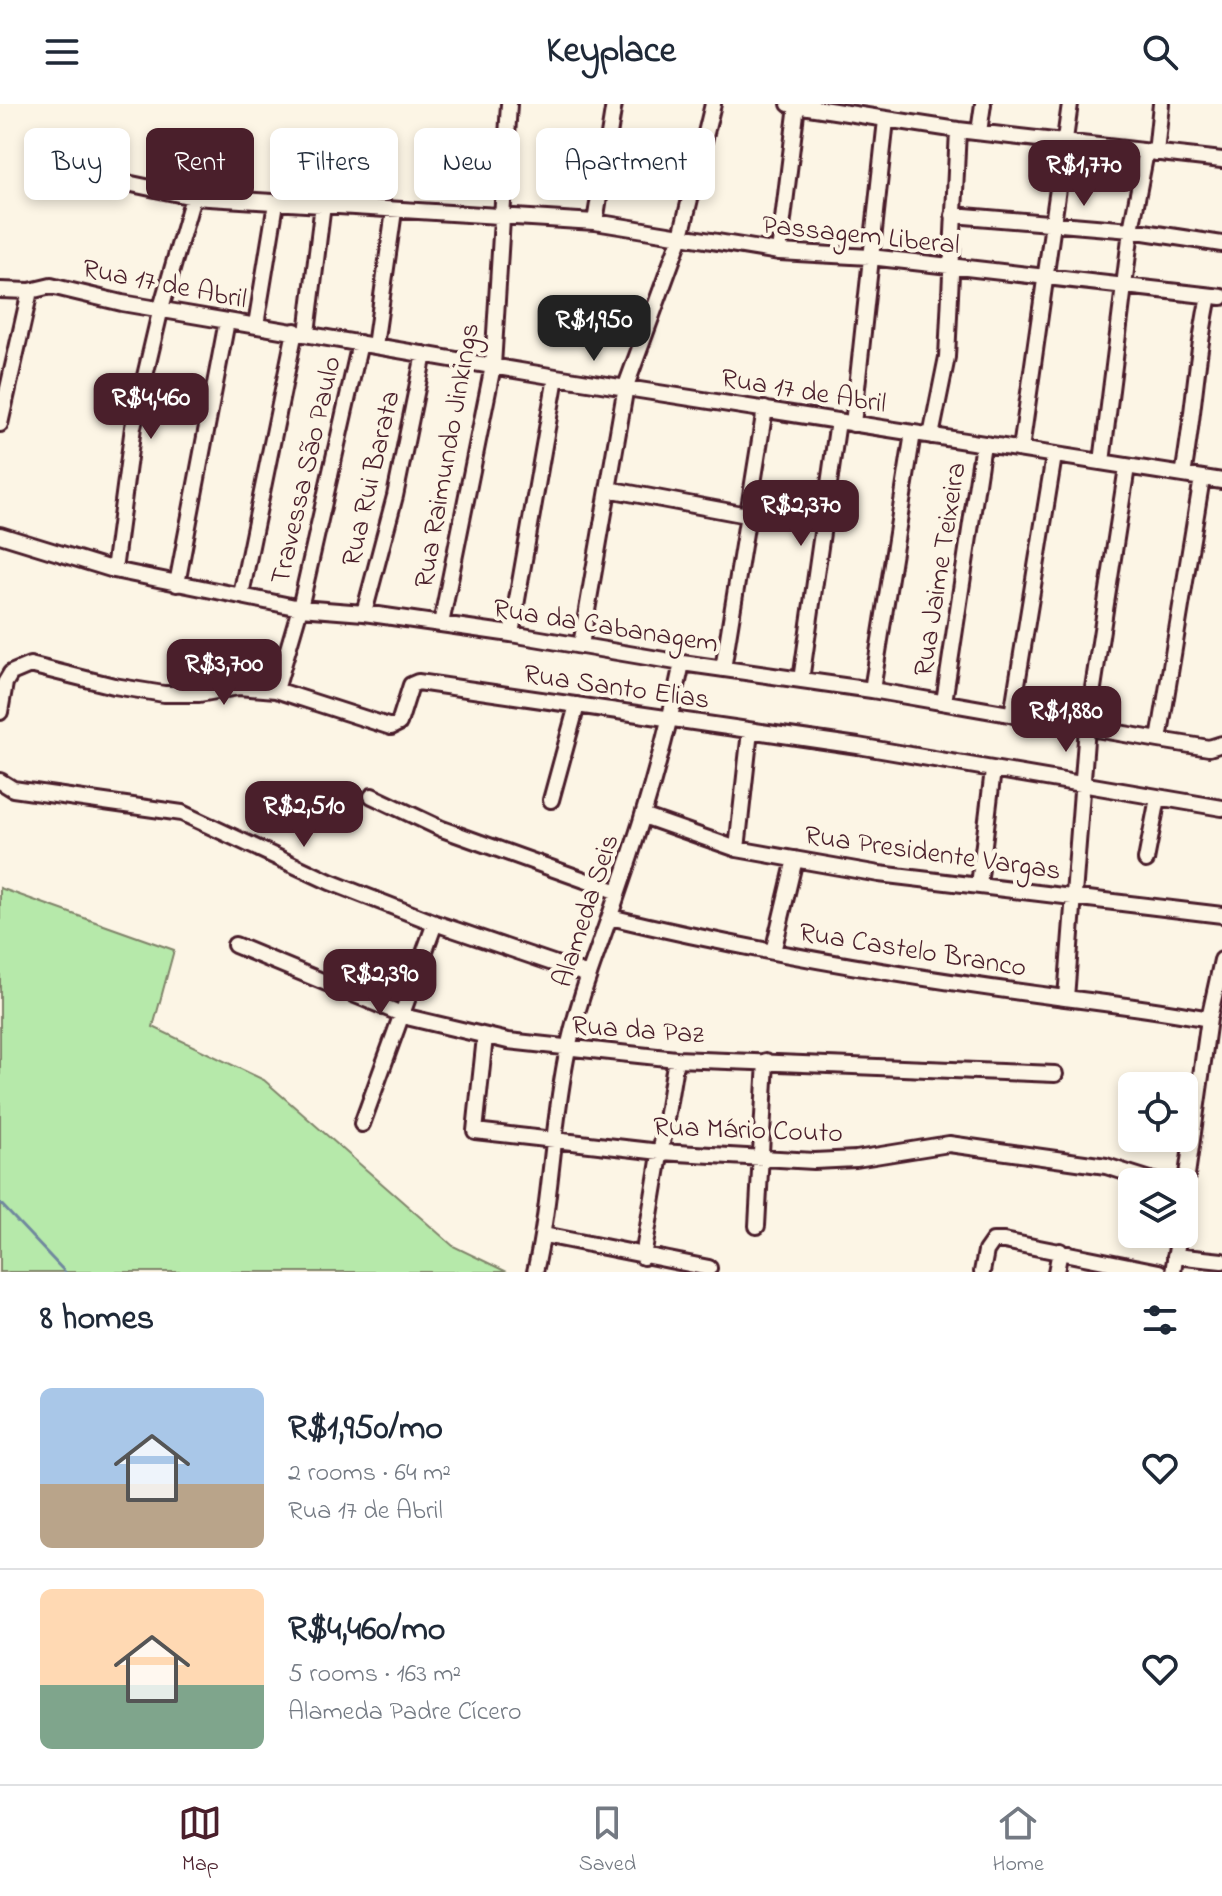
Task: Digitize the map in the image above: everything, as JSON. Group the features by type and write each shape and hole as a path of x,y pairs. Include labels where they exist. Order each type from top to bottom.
{"street":[{"name":"Rua Raimundo Jinkings","path":"441,624 493,366 505,214 509,104"},
{"path":"595,222 614,104"},
{"path":"581,645 626,386 681,236 713,104"},
{"path":"789,104 958,130 1222,160"},
{"path":"853,424 870,257 891,121 898,104"},
{"path":"979,132 983,104"},
{"path":"1021,449 1070,104"},
{"path":"1102,462 1131,230 1161,104"},
{"path":"779,252 804,105"},
{"path":"931,436 947,357 958,130"},
{"path":"114,570 133,427 161,308 192,200"},
{"name":"Passagem Liberal","path":"234,200 394,211 505,214 595,222 779,252 870,257 1215,297"},
{"path":"256,325 276,203"},
{"path":"241,595 301,332 323,204"},
{"name":"Travessa São Paulo","path":"276,690 367,344 394,211"},
{"path":"953,215 1131,230 1222,244"},
{"name":"Rua 17 de Abril","path":"0,290 30,291 51,286 122,303 556,377 1222,481"},
{"path":"0,424 30,291"},
{"path":"1183,475 1192,427 1198,345 1215,297"},
{"path":"177,584 227,321"},
{"name":"Rua Rui Barata","path":"364,613 395,496 424,354"},
{"path":"511,634 556,377"},
{"path":"723,669 765,409"},
{"path":"801,680 838,421"},
{"path":"872,690 913,433"},
{"name":"Rua Jaime Teixeira","path":"944,702 983,444"},
{"path":"1012,715 1054,456"},
{"path":"1066,998 1087,727 1127,467"},
{"path":"1159,740 1202,478"},
{"path":"608,489 747,515"},
{"name":"Rua da Cabanagem","path":"0,535 114,570 300,608 364,613 511,634 682,663 872,690 1159,740 1215,746"},
{"name":"Alameda Seis","path":"535,1272 544,1235 567,1049 588,975 643,816 682,663"},
{"name":"Rua Santo Elias","path":"0,712 5,683 11,673 21,666 39,666 114,686 164,694 199,694 238,687 276,690 391,727 399,723 408,690 418,682 670,718 1222,808"},
{"path":"551,800 577,705"},
{"path":"737,849 750,731"},
{"path":"979,885 993,770"},
{"path":"0,781 13,789 182,813 330,882 435,923 588,975"},
{"path":"372,796 442,829 618,892"},
{"path":"1146,860 1158,798"},
{"name":"Rua Presidente Vargas","path":"643,816 737,849 879,874 1222,915"},
{"path":"773,952 795,859"},
{"name":"Rua Castelo Branco","path":"610,917 705,940 773,952 1066,998 1121,1003 1209,1019"},
{"path":"362,1124 435,923"},
{"name":"Rua da Paz","path":"235,945 402,1014 485,1037 567,1049 676,1059 1055,1074"},
{"path":"1187,1168 1209,1019 1222,960"},
{"name":"Rua Mário Couto","path":"485,1037 475,1131 660,1152 760,1159 856,1159 949,1144 1084,1162 1118,1171"},
{"path":"643,1257 676,1059"},
{"path":"757,1226 766,1061"},
{"path":"544,1235 709,1268"},
{"path":"982,1272 986,1251 993,1241 1060,1251 1159,1272"},
{"path":"1173,1272 1176,1248"},
{"path":"1056,1272 1060,1251"},
{"path":"1175,1256 1222,1261"}],"green space":[{"path":"0,888 174,950 153,1027 264,1080 453,1246 507,1272 0,1272"}],"waterway":[{"path":"0,1203 65,1272"}]}
